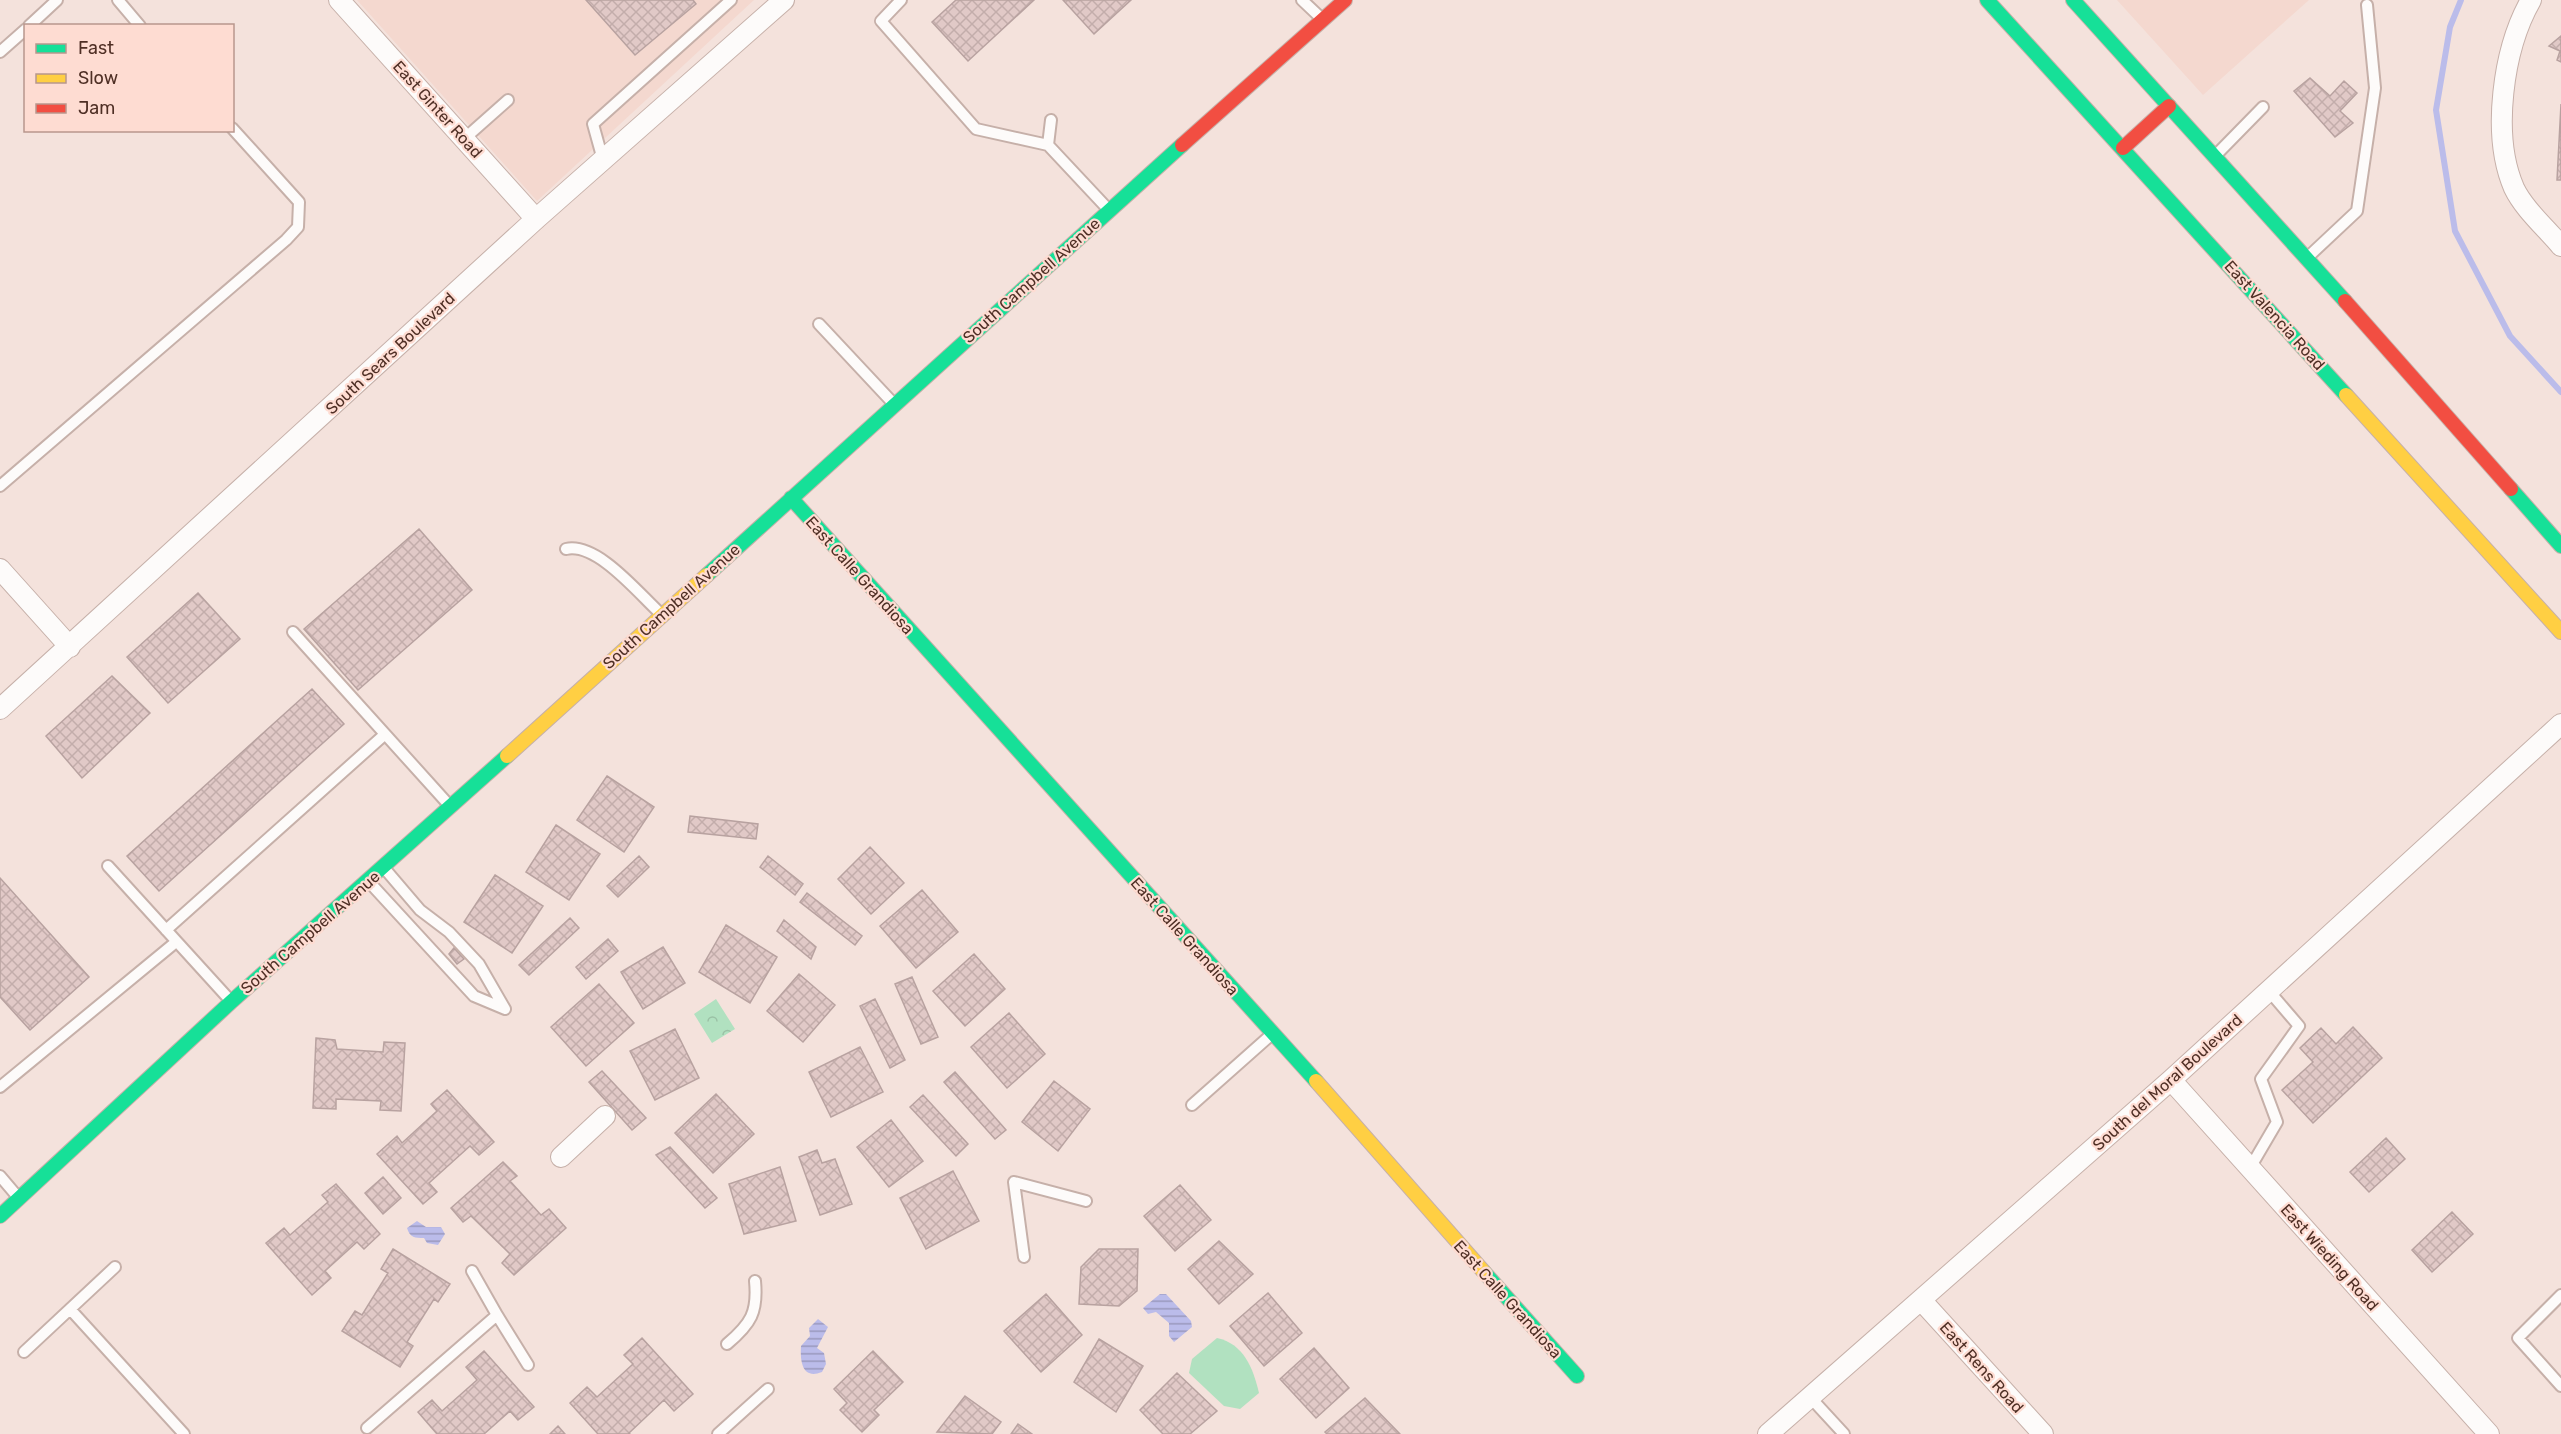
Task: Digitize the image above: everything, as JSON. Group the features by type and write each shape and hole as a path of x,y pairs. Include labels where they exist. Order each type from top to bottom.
{"main road":[{"name":"South Campbell Avenue","path":"0,1216 231,1002 452,807 1109,210 1345,0"},
{"name":"East Valencia Road","path":"1987,0 2561,632"},
{"path":"2073,0 2307,258 2561,546"},
{"path":"2123,148 2169,106"},
{"name":"East Calle Grandiosa","path":"791,498 1577,1376"}],"street":[{"name":"East Ginter Road","path":"339,0 536,219"},
{"name":"South Sears Boulevard","path":"0,709 536,219 784,0"},
{"path":"2531,0 2520,19 2508,57 2502,111 2506,162 2515,190 2561,246"},
{"path":"0,569 70,647"},
{"name":"South del Moral Boulevard","path":"1768,1434 2171,1080 2561,724"},
{"name":"East Wieding Road","path":"2171,1080 2489,1434"},
{"path":"561,1157 605,1116"},
{"name":"East Rens Road","path":"1921,1300 2043,1434"}],"lane":[{"path":"31,24 57,0"},
{"path":"118,0 139,24"},
{"path":"603,160 593,124 731,0"},
{"path":"901,0 881,21 976,129 1048,145 1109,210"},
{"path":"1302,0 1323,20"},
{"path":"2307,258 2357,211 2375,88 2367,5"},
{"path":"0,52 24,31"},
{"path":"464,139 508,100"},
{"path":"2215,157 2263,107"},
{"path":"1048,145 1052,120"},
{"path":"0,486 286,240 298,227 299,202 234,130"},
{"path":"819,324 894,405"},
{"path":"566,549 576,547 596,554 662,615"},
{"path":"293,632 452,807"},
{"path":"166,930 382,736"},
{"path":"108,866 231,1002"},
{"path":"369,881 474,996 505,1009 479,964 449,932 420,910 384,868"},
{"path":"0,1087 176,942"},
{"path":"2250,1168 2277,1122 2261,1079 2300,1026 2269,991"},
{"path":"1192,1106 1273,1034"},
{"path":"0,1176 19,1198"},
{"path":"1024,1257 1014,1182 1086,1201"},
{"path":"24,1352 115,1267"},
{"path":"472,1271 528,1365"},
{"path":"727,1344 750,1322 757,1299 755,1281"},
{"path":"2561,1295 2518,1338 2561,1386"},
{"path":"70,1309 184,1434"},
{"path":"367,1428 497,1315"},
{"path":"718,1434 768,1389"},
{"path":"1810,1397 1844,1434"}],"shaded area":[{"path":"357,0 754,0 537,201"},
{"path":"2117,0 2309,0 2203,95"}],"green space":[{"path":"716,999 735,1029 712,1043 694,1014"},
{"path":"1217,1338 1241,1351 1254,1375 1259,1393 1240,1409 1224,1406 1189,1373 1192,1359"}],"water":[{"path":"417,1221 426,1227 441,1227 445,1234 438,1245 427,1243 424,1238 411,1236 407,1228"},
{"path":"1160,1294 1166,1294 1191,1321 1192,1327 1174,1342 1169,1336 1169,1323 1156,1312 1148,1314 1143,1308"},
{"path":"818,1319 828,1327 817,1348 824,1353 826,1364 822,1372 815,1374 804,1368 801,1346 810,1336 809,1328"}],"building":[{"path":"586,0 693,0 696,4 635,55"},
{"path":"956,0 1034,0 968,61 932,22"},
{"path":"1063,0 1131,0 1094,34"},
{"path":"2561,36 2561,62 2557,60 2560,51 2549,46"},
{"path":"2310,78 2330,96 2344,81 2357,93 2340,111 2353,123 2335,137 2294,91"},
{"path":"2561,104 2561,180 2557,180"},
{"path":"419,529 472,590 358,690 304,629"},
{"path":"198,593 240,639 168,703 127,657"},
{"path":"112,676 150,713 82,778 46,736"},
{"path":"312,689 344,724 159,891 127,856"},
{"path":"607,776 654,807 624,852 577,820"},
{"path":"690,816 758,824 756,839 688,832"},
{"path":"556,825 600,854 569,900 526,872"},
{"path":"870,847 904,883 871,914 838,879"},
{"path":"639,856 649,867 618,897 607,886"},
{"path":"768,856 803,884 795,895 760,867"},
{"path":"495,875 543,906 512,953 464,922"},
{"path":"0,878 89,977 30,1030 0,997"},
{"path":"922,890 958,932 916,968 880,926"},
{"path":"807,893 862,936 855,945 800,902"},
{"path":"570,918 579,928 529,975 519,965"},
{"path":"784,920 816,947 811,959 777,931"},
{"path":"726,925 777,957 750,1003 699,972"},
{"path":"608,939 618,951 586,979 576,967"},
{"path":"663,947 685,983 643,1009 621,972"},
{"path":"454,948 464,959 457,964 449,954"},
{"path":"974,954 1005,989 965,1026 933,991"},
{"path":"799,974 835,1005 803,1042 767,1011"},
{"path":"912,977 938,1037 921,1044 895,984"},
{"path":"599,984 634,1023 586,1066 551,1027"},
{"path":"875,999 905,1060 890,1068 860,1006"},
{"path":"1009,1013 1045,1054 1007,1088 971,1047"},
{"path":"2353,1027 2382,1058 2313,1123 2282,1090 2313,1062 2300,1048 2321,1028 2336,1044"},
{"path":"675,1029 699,1078 655,1100 630,1051"},
{"path":"316,1038 335,1040 337,1049 383,1052 384,1042 405,1043 401,1111 380,1110 381,1101 336,1099 336,1109 313,1108"},
{"path":"860,1047 883,1092 831,1117 809,1072"},
{"path":"602,1071 646,1118 632,1130 589,1082"},
{"path":"955,1072 1006,1130 995,1139 944,1082"},
{"path":"1054,1081 1090,1109 1058,1151 1022,1122"},
{"path":"447,1090 494,1142 479,1155 470,1146 429,1183 437,1192 423,1204 377,1154 397,1136 402,1143 437,1111 431,1104"},
{"path":"716,1094 754,1134 713,1173 675,1133"},
{"path":"923,1095 968,1144 956,1156 910,1107"},
{"path":"891,1120 923,1161 889,1187 857,1147"},
{"path":"2386,1138 2405,1159 2369,1192 2350,1172"},
{"path":"670,1147 717,1198 705,1208 656,1155"},
{"path":"817,1150 822,1163 835,1159 852,1204 820,1215 799,1157"},
{"path":"503,1162 517,1176 510,1181 541,1215 549,1209 566,1228 514,1275 502,1263 510,1254 471,1216 463,1222 451,1208"},
{"path":"780,1167 796,1221 744,1234 729,1184"},
{"path":"953,1171 979,1221 926,1249 900,1198"},
{"path":"383,1177 401,1198 383,1214 365,1193"},
{"path":"336,1184 380,1234 364,1249 357,1242 325,1271 331,1278 312,1295 266,1243 284,1228 290,1235 328,1202 322,1195"},
{"path":"1180,1185 1211,1220 1175,1251 1144,1216"},
{"path":"2452,1212 2473,1234 2432,1272 2412,1250"},
{"path":"1219,1241 1253,1274 1219,1304 1188,1269"},
{"path":"393,1249 450,1284 438,1302 434,1299 407,1342 413,1346 400,1367 342,1331 355,1311 362,1315 388,1273 381,1269"},
{"path":"1099,1249 1138,1249 1137,1291 1119,1306 1079,1304 1081,1267"},
{"path":"1268,1293 1302,1333 1264,1366 1230,1326"},
{"path":"1046,1294 1082,1335 1041,1372 1004,1331"},
{"path":"642,1338 693,1394 674,1411 664,1400 630,1434 598,1434 570,1403 587,1387 597,1397 633,1364 624,1355"},
{"path":"1099,1339 1143,1366 1116,1412 1074,1382"},
{"path":"1314,1348 1349,1388 1316,1418 1280,1379"},
{"path":"484,1351 534,1407 518,1420 510,1411 484,1434 437,1434 418,1412 432,1400 442,1411 477,1380 466,1367"},
{"path":"873,1351 903,1382 874,1410 879,1415 862,1432 840,1410 847,1403 834,1389"},
{"path":"1177,1373 1217,1411 1190,1434 1163,1434 1140,1410"},
{"path":"965,1396 1001,1422 992,1434 937,1432"},
{"path":"1365,1398 1400,1434 1327,1434 1325,1432"},
{"path":"1018,1424 1032,1434 1011,1434"},
{"path":"558,1426 565,1434 550,1434"}],"waterway":[{"path":"2461,0 2450,27 2436,110 2455,231 2510,336 2561,392"}],"traffic: fast":[{"path":"1987,0 2346,395"},
{"path":"2073,0 2345,301"},
{"path":"707,575 1182,145"},
{"path":"2511,489 2561,546"},
{"path":"791,498 1316,1081"},
{"path":"0,1216 231,1002 507,756"},
{"path":"1484,1272 1577,1376"}],"traffic: slow":[{"path":"2346,395 2561,632"},
{"path":"507,756 707,575"},
{"path":"1316,1081 1484,1272"}],"traffic: jam":[{"path":"1182,145 1345,0"},
{"path":"2123,148 2169,106"},
{"path":"2345,301 2511,489"}]}
